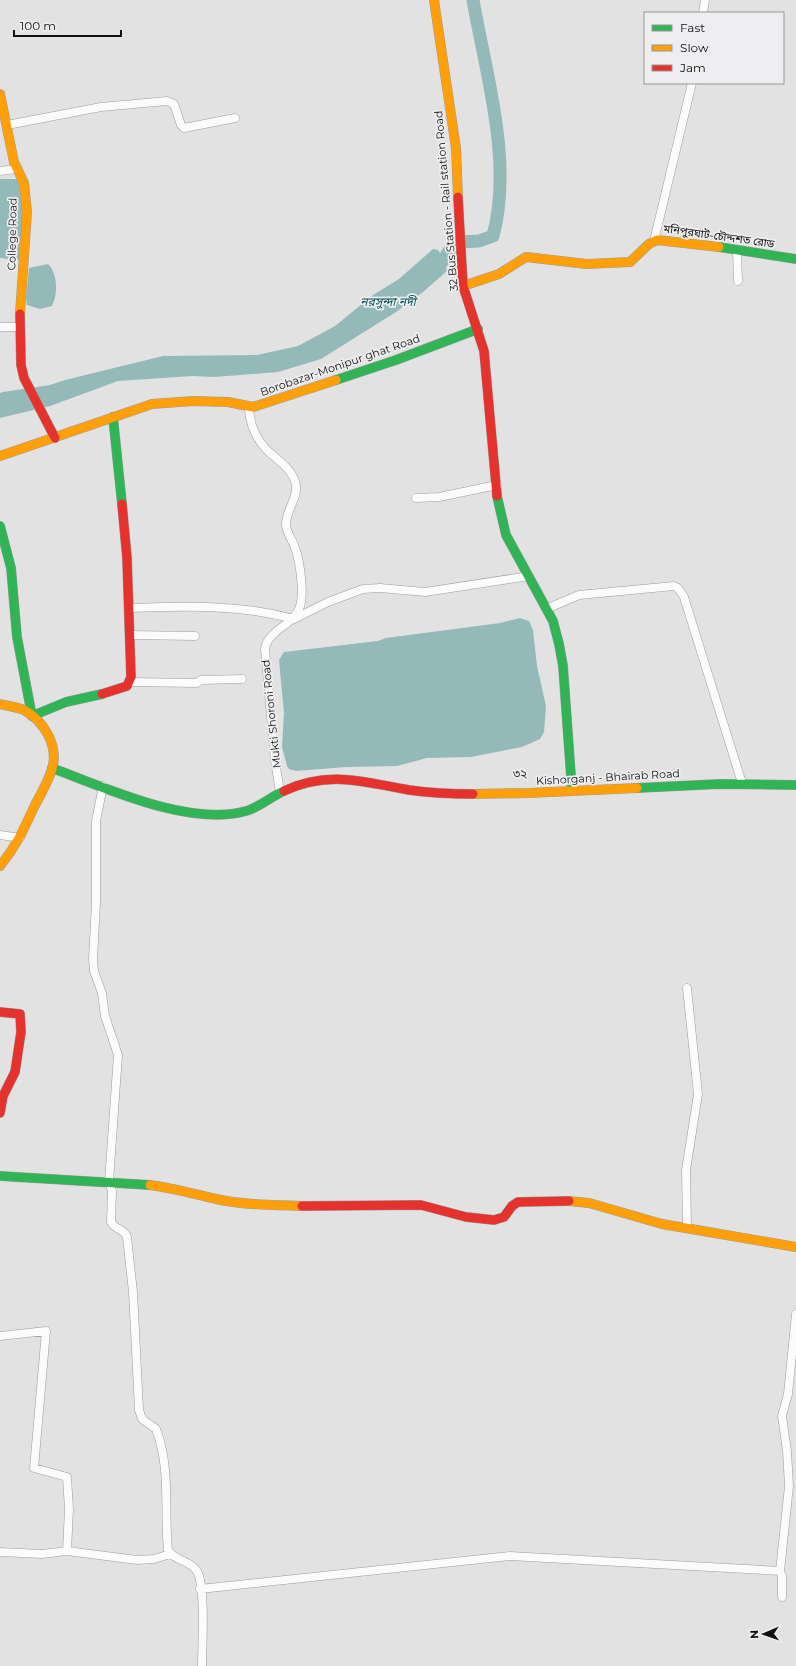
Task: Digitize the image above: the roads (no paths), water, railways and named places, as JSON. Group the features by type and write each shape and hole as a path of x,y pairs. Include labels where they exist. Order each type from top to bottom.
{"street":[{"name":"32 Bus Station - Rail station Road","path":"434,0 454,130 463,286 484,351 498,502 506,535 517,558 529,576 553,621 563,666 572,790"},
{"path":"703,12 705,0"},
{"path":"654,241 692,84"},
{"name":"College Road","path":"0,94 16,169 24,183 27,212 26,244 19,327 20,352 24,378 55,438"},
{"path":"7,125 101,107 167,101 174,104 181,125 184,128 236,118"},
{"path":"0,171 16,169"},
{"name":"মনিপুরঘাট-চৌদ্দশত রোড","path":"463,286 499,274 526,257 587,264 630,262 636,260 654,241 700,244 796,259"},
{"path":"737,250 738,281"},
{"path":"0,327 19,327"},
{"name":"Borobazar-Monipur ghat Road","path":"0,456 32,443 55,438 152,404 193,401 228,402 249,406 262,405 314,389 478,329"},
{"path":"129,608 235,608 271,613 294,619 301,605 300,573 295,549 286,524 295,498 296,486 291,474 263,446 252,428 249,406"},
{"path":"32,716 66,702 115,691 127,686 131,677 124,525 113,417"},
{"path":"416,498 439,497 497,485"},
{"path":"0,526 11,568 17,637 32,716"},
{"name":"Mukti Shoroni Road","path":"280,792 275,761 265,649 268,640 294,619 328,602 363,589 380,588 425,592 529,576"},
{"path":"546,609 579,595 674,586 678,588 684,597 742,783"},
{"path":"130,635 195,636"},
{"path":"129,682 197,683 201,680 242,679"},
{"path":"0,704 24,710 32,716 43,726 54,749 52,768 20,838 16,846 0,866"},
{"name":"Kishorganj - Bhairab Road","path":"52,768 178,810 230,815 248,811 280,792 311,781 334,778 368,781 427,792 491,794 742,783 796,785"},
{"path":"103,786 96,821 96,902 93,959 94,971 102,992 105,1016 118,1055 109,1181 112,1190 112,1224 124,1231 127,1237 133,1292 139,1410 142,1419 156,1429 162,1449 166,1490 167,1545 170,1554"},
{"path":"0,835 20,838"},
{"path":"687,988 698,1094 686,1170 687,1227"},
{"path":"0,1012 20,1014 21,1018 20,1046 15,1072 3,1096 0,1113"},
{"path":"0,1176 109,1181 173,1188 217,1199 255,1204 317,1207 412,1204 466,1217 494,1220 504,1217 512,1206 518,1202 560,1200 589,1202 662,1224 687,1227 796,1247"},
{"path":"782,1597 782,1576 780,1571 789,1486 787,1451 782,1416 788,1394 796,1314"},
{"path":"0,1336 46,1331 34,1468 67,1477 69,1509 67,1551"},
{"path":"0,1552 42,1554 67,1551 137,1560 154,1559 170,1554 183,1560 196,1570 200,1578 203,1631 202,1666"},
{"path":"200,1589 510,1556 780,1571"}],"water":[{"path":"0,179 18,179 24,214 20,259 18,260 0,258"},
{"name":"নরসুন্দা নদী","path":"433,249 438,250 444,259 447,271 423,292 396,312 321,359 278,372 214,377 192,376 118,381 50,406 0,418 0,393 3,392 50,385 163,356 257,355 298,346 335,326 373,295 399,279"},
{"path":"48,264 54,273 56,284 52,306 40,309 27,305 26,298 29,268"},
{"path":"520,618 529,621 533,630 537,666 546,706 544,732 540,739 522,747 471,757 427,758 397,766 346,767 296,771 289,769 287,766 282,747 284,713 279,660 284,652 378,641 386,638 500,623"}],"waterway":[{"path":"431,270 442,262 451,248 459,242 479,241 493,236 498,207 500,178 499,148 490,88 473,0"}],"district":[{"name":"৩২","path":"520,774"}]}
